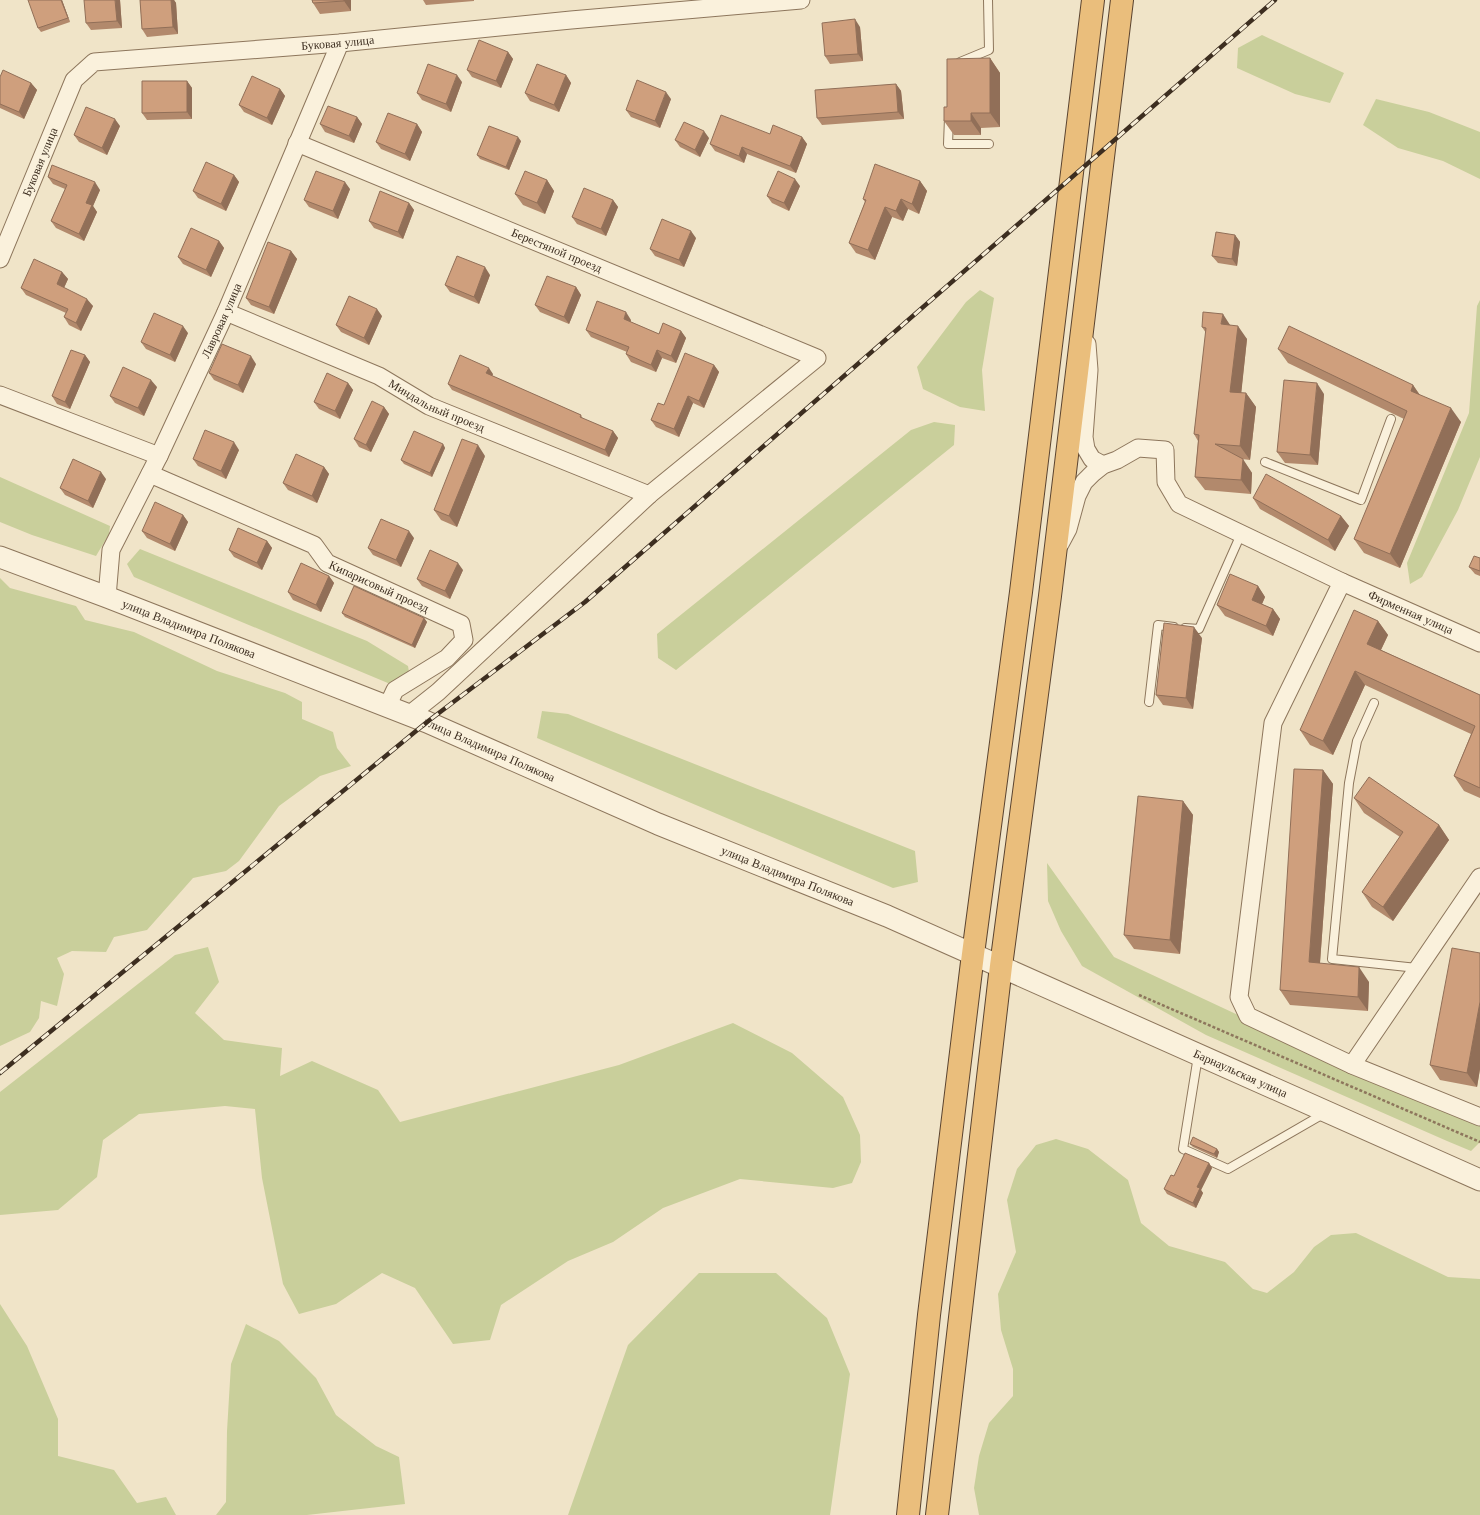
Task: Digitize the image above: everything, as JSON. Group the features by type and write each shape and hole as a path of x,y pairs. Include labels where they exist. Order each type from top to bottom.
{"highway":[{"path":"908,1515 929,1315 973,954 1021,592 1093,0"},
{"path":"937,1515 1001,966 1054,554 1122,0"}],"street":[{"name":"Буковая улица","path":"0,259 74,80 94,62 340,43 570,20 801,0"},
{"name":"Лавровая улица","path":"107,597 111,550 159,456 226,312 340,43"},
{"name":"Берестяной проезд","path":"297,143 817,358 649,496"},
{"name":"Миндальный проезд","path":"226,312 379,376 429,406 649,496"},
{"path":"1054,554 1068,529 1077,496 1084,482 1103,465 1092,459 1086,449 1084,437 1089,370 1084,314"},
{"path":"0,395 159,456"},
{"name":"Фирменная улица","path":"1103,465 1117,460 1138,448 1165,450 1166,482 1179,504 1342,582 1480,643"},
{"name":"Кипарисовый проезд","path":"150,474 314,545 327,563 461,624 464,640 447,658 395,690 387,707"},
{"path":"410,715 443,687 649,496"},
{"name":"улица Владимира Полякова","path":"0,557 410,715 658,824 887,916 1001,966"},
{"path":"1342,582 1273,723 1239,997 1248,1016 1352,1066 1480,1117"},
{"path":"1352,1066 1480,877"},
{"name":"Барнаульская улица","path":"1001,966 1480,1180"}],"lane":[{"path":"949,67 989,50 988,0"},
{"path":"949,113 948,144 989,144"},
{"path":"1265,462 1361,500 1391,419"},
{"path":"1149,702 1158,626 1199,629 1241,534"},
{"path":"1374,703 1357,741 1349,783 1332,959 1417,968"},
{"path":"1199,1055 1183,1149 1228,1169 1326,1112"}],"path":[{"path":"1139,995 1480,1142"}],"green space":[{"path":"1262,35 1344,73 1330,103 1295,94 1237,68 1238,48"},
{"path":"1376,99 1429,112 1480,132 1480,179 1443,161 1398,148 1363,125"},
{"path":"980,290 994,298 982,370 985,411 960,407 923,389 917,367 966,302"},
{"path":"1480,300 1480,457 1458,510 1422,577 1410,584 1407,563 1469,413 1477,306"},
{"path":"934,422 955,425 954,445 676,670 658,658 657,634 911,430"},
{"path":"0,477 110,526 109,534 96,556 32,535 0,522"},
{"path":"140,549 367,641 408,666 410,678 395,686 134,577 127,564"},
{"path":"0,578 10,588 76,606 85,620 134,632 217,671 285,693 302,702 302,719 333,732 337,748 351,766 320,776 279,806 239,861 226,871 193,878 147,930 114,937 106,952 72,951 57,958 64,974 57,1006 41,1001 39,1018 30,1032 0,1046"},
{"path":"542,711 568,714 915,851 918,882 893,888 537,738"},
{"path":"1047,863 1114,957 1283,1036 1480,1121 1480,1142 1471,1151 1206,1035 1082,966 1061,931 1048,901"},
{"path":"208,947 219,982 195,1013 224,1040 282,1048 280,1076 312,1061 378,1090 400,1122 619,1065 733,1023 792,1053 843,1097 860,1135 861,1162 852,1183 833,1188 740,1179 663,1208 613,1242 568,1261 501,1305 490,1340 453,1344 415,1288 382,1273 336,1304 299,1314 283,1284 262,1178 255,1109 225,1106 139,1114 103,1140 97,1177 58,1210 0,1215 0,1092 175,955"},
{"path":"1056,1139 1088,1149 1128,1180 1141,1223 1169,1246 1225,1262 1253,1289 1267,1293 1294,1272 1314,1247 1331,1235 1356,1233 1448,1277 1480,1279 1480,1515 979,1515 974,1488 979,1456 989,1423 1013,1396 1013,1369 1001,1330 998,1294 1016,1252 1007,1200 1017,1169 1036,1145"},
{"path":"699,1273 776,1273 827,1318 850,1374 830,1515 568,1515 628,1345"},
{"path":"0,1304 27,1346 58,1419 58,1456 114,1470 137,1503 166,1497 176,1515 0,1515"},
{"path":"246,1324 279,1341 316,1378 336,1415 376,1446 399,1457 405,1504 307,1515 216,1515 226,1502 227,1431 231,1364"}],"building":[{"path":"28,0 61,0 68,18 38,28"},
{"path":"84,0 115,0 117,21 86,23"},
{"path":"140,0 171,0 173,27 142,29"},
{"path":"312,0 344,0 344,1 313,3"},
{"path":"855,19 858,54 825,56 822,23"},
{"path":"479,40 508,52 496,81 467,70"},
{"path":"990,58 990,113 971,113 971,121 944,121 944,107 947,107 947,59"},
{"path":"428,64 457,75 446,104 417,93"},
{"path":"537,64 566,75 554,105 525,93"},
{"path":"3,70 31,83 19,112 0,104 0,77"},
{"path":"252,76 280,89 267,118 239,105"},
{"path":"637,80 666,92 655,121 626,110"},
{"path":"142,81 187,81 187,112 142,113"},
{"path":"896,84 898,112 817,118 815,90"},
{"path":"328,106 357,117 349,136 320,124"},
{"path":"86,107 115,119 102,148 74,135"},
{"path":"388,113 417,124 405,154 376,142"},
{"path":"721,115 770,134 773,125 802,137 790,166 742,147 739,156 710,144"},
{"path":"684,122 704,131 695,150 675,140"},
{"path":"489,126 518,137 506,167 477,155"},
{"path":"206,162 234,175 221,204 193,191"},
{"path":"875,164 920,181 912,204 901,199 896,211 885,207 868,250 849,243 866,200 863,199"},
{"path":"52,165 95,182 86,203 92,205 79,234 51,221 67,185 48,177"},
{"path":"316,171 345,182 333,211 304,200"},
{"path":"525,171 547,180 537,203 515,194"},
{"path":"778,171 795,179 784,203 767,196"},
{"path":"584,188 613,200 601,229 572,217"},
{"path":"380,191 409,203 398,232 369,221"},
{"path":"662,219 691,231 679,260 650,249"},
{"path":"191,228 219,241 206,270 178,257"},
{"path":"1216,232 1235,235 1232,259 1212,256"},
{"path":"268,242 291,251 269,307 246,298"},
{"path":"457,256 485,267 474,297 445,285"},
{"path":"34,259 62,272 57,284 87,299 76,323 64,317 68,309 21,288"},
{"path":"547,276 576,287 564,317 535,305"},
{"path":"349,296 377,309 364,338 336,325"},
{"path":"597,301 626,312 624,319 659,334 663,323 681,331 671,356 657,350 651,365 626,354 629,347 586,330"},
{"path":"1203,312 1223,314 1221,324 1238,326 1230,392 1246,393 1240,446 1215,444 1243,459 1241,480 1195,477 1199,435 1194,434 1206,328 1202,327"},
{"path":"154,313 183,326 170,355 141,342"},
{"path":"1289,326 1413,385 1411,391 1451,408 1390,554 1354,539 1407,411 1278,349"},
{"path":"222,344 251,356 238,385 209,373"},
{"path":"71,350 85,355 65,402 52,396"},
{"path":"685,353 714,365 699,401 688,396 674,429 651,420 658,403 664,405"},
{"path":"460,355 489,368 486,373 581,415 580,417 613,431 605,450 448,384"},
{"path":"123,367 151,380 138,408 110,396"},
{"path":"327,373 348,383 335,411 314,402"},
{"path":"1284,380 1317,383 1310,455 1277,452"},
{"path":"372,401 384,407 366,445 354,439"},
{"path":"205,430 234,442 221,471 193,459"},
{"path":"414,431 443,444 430,473 401,460"},
{"path":"462,439 478,445 449,516 434,510"},
{"path":"296,454 324,467 312,496 283,483"},
{"path":"73,459 101,472 88,501 60,488"},
{"path":"1266,474 1341,516 1328,540 1253,498"},
{"path":"155,502 183,515 170,544 142,531"},
{"path":"381,519 409,531 396,560 368,548"},
{"path":"238,528 267,541 257,563 229,550"},
{"path":"430,550 458,563 445,591 417,579"},
{"path":"1474,556 1480,558 1480,571 1469,567"},
{"path":"301,563 329,576 316,605 288,592"},
{"path":"1230,574 1258,586 1252,600 1273,609 1266,626 1217,605"},
{"path":"354,586 424,618 412,645 342,613"},
{"path":"1354,610 1378,621 1367,644 1480,695 1480,788 1454,776 1475,726 1355,671 1323,741 1300,730"},
{"path":"1164,623 1194,627 1186,698 1156,695"},
{"path":"1294,769 1323,770 1309,962 1359,967 1358,997 1280,990"},
{"path":"1369,777 1439,825 1383,907 1362,892 1403,832 1354,798"},
{"path":"1138,796 1183,801 1170,940 1124,935"},
{"path":"1452,948 1480,953 1480,1002 1467,1073 1430,1065"},
{"path":"1193,1137 1217,1149 1214,1154 1190,1144"},
{"path":"1185,1153 1209,1163 1197,1187 1200,1188 1193,1203 1164,1189 1171,1175 1174,1176"}],"railway":[{"path":"0,1073 427,722 585,602 1275,0"}]}
